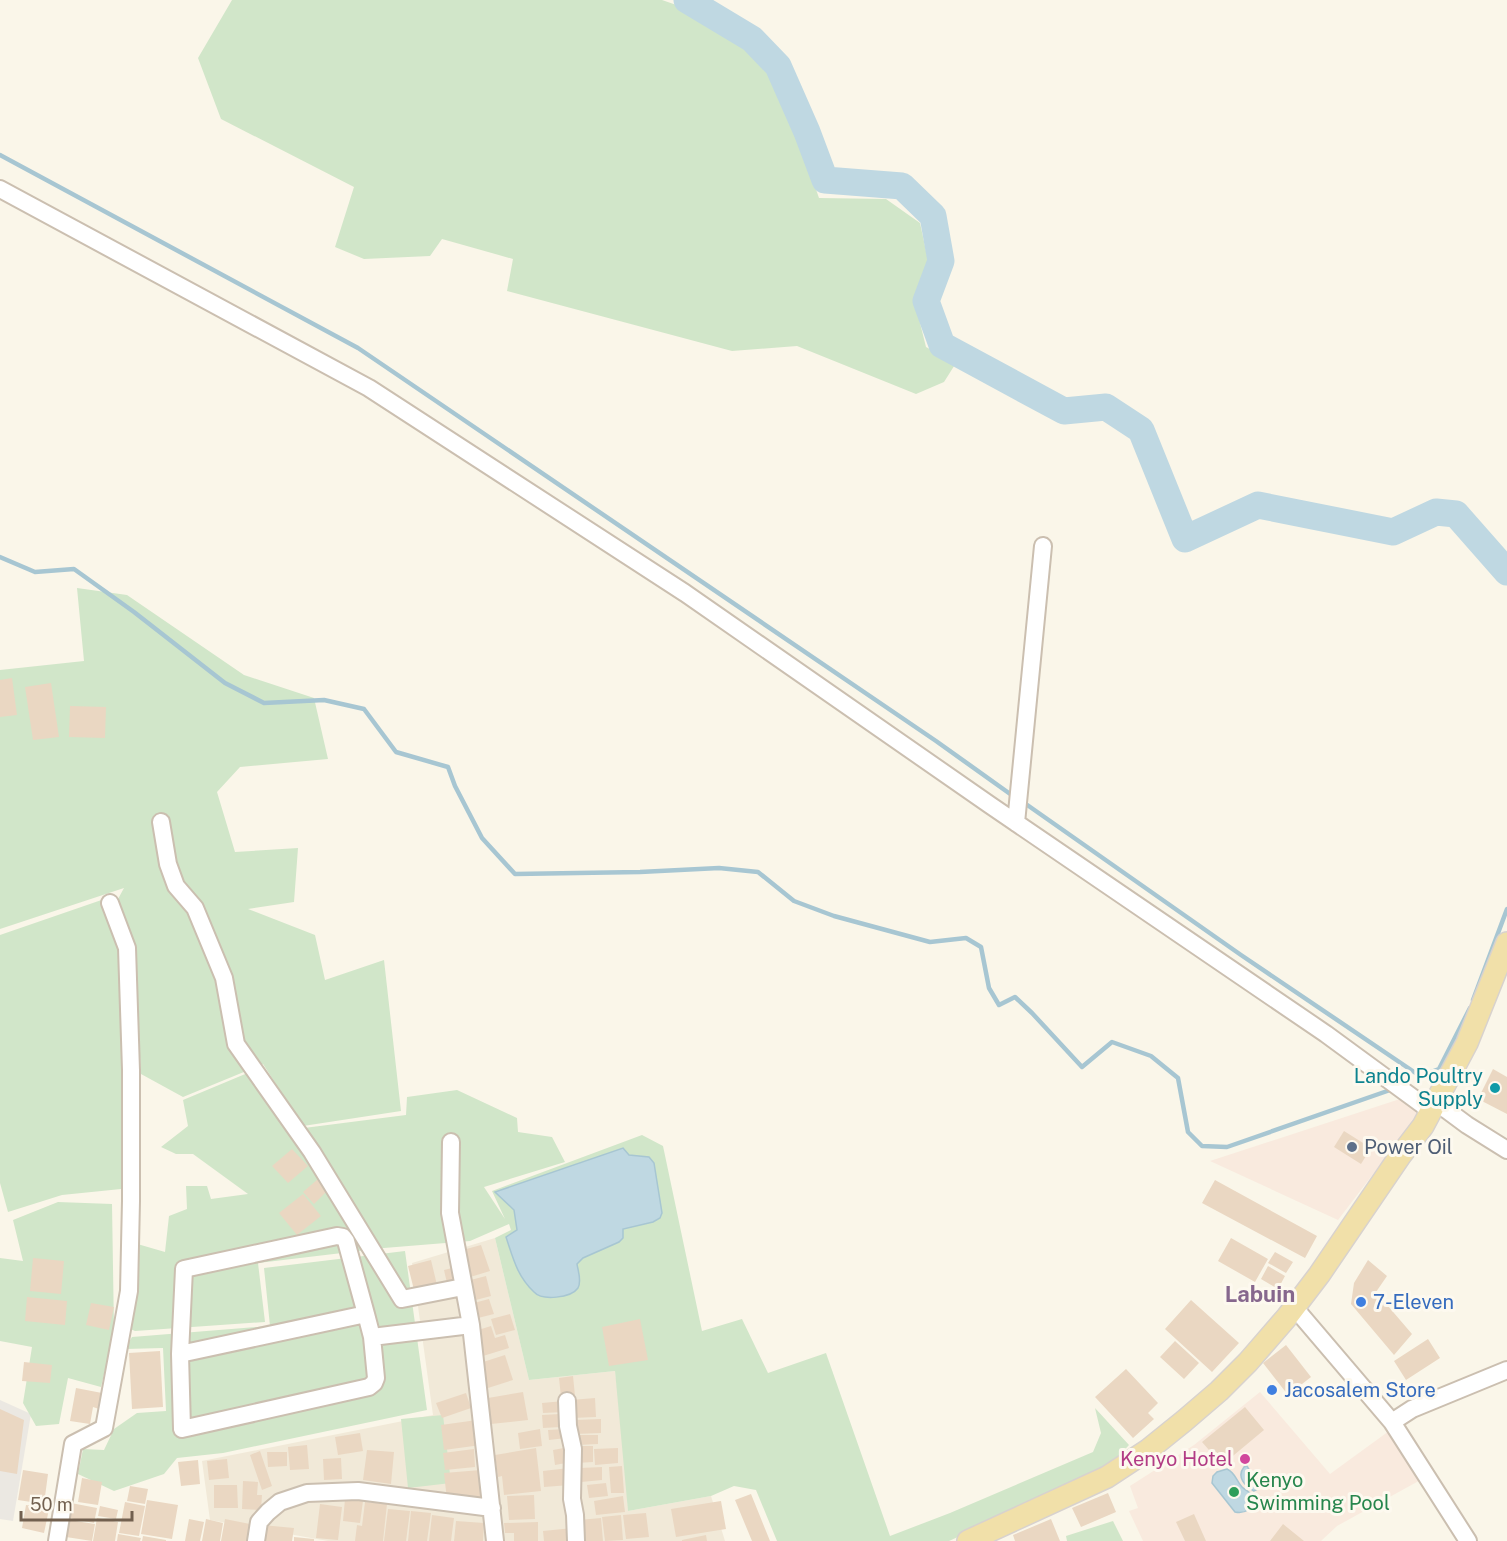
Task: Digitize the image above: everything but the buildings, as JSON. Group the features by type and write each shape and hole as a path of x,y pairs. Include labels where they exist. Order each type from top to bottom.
{"main road":[{"path":"968,1541 1107,1477 1148,1450 1184,1421 1248,1362 1287,1317 1326,1266 1400,1156 1423,1126 1467,1043 1507,943"}],"street":[{"path":"0,189 369,388 685,593 1016,823 1433,1107 1507,1150"},
{"path":"1016,823 1043,546"},
{"path":"161,822 168,864 176,886 195,908 224,978 237,1044 312,1152 402,1299 463,1287"},
{"path":"57,1541 73,1444 104,1428 129,1292 131,1070 128,948 110,903"},
{"path":"451,1142 450,1213 471,1325 495,1541"},
{"path":"337,1236 343,1237 372,1337 376,1378 369,1387 183,1429 180,1354 184,1269 337,1236"},
{"path":"1294,1307 1392,1422 1468,1541"},
{"path":"180,1354 366,1314"},
{"path":"372,1337 471,1325"},
{"path":"1392,1422 1412,1408 1507,1370"},
{"path":"567,1401 568,1426 573,1449 572,1499 576,1541"},
{"path":"256,1541 259,1522 268,1512 280,1502 307,1494 358,1491 492,1508"}],"shaded area":[{"path":"1403,1098 1422,1110 1338,1220 1210,1161"},
{"path":"495,1238 529,1380 615,1371 626,1456 628,1511 711,1496 725,1541 328,1541 210,1520 202,1461 433,1415 412,1263"},
{"name":"Kenyo Hotel","path":"1260,1392 1330,1474 1400,1423 1435,1472 1337,1526 1321,1541 1143,1541 1129,1511 1138,1508 1130,1486 1194,1445"},
{"path":"0,1400 31,1414 13,1521 0,1519"}],"green space":[{"path":"232,0 662,0 714,18 780,85 819,198 886,199 920,223 928,260 914,299 926,347 956,363 944,382 916,394 797,346 732,351 507,291 513,259 442,239 430,256 364,259 335,247 354,187 221,119 198,58"},
{"path":"77,588 127,595 244,675 314,698 328,759 240,767 217,792 235,852 298,848 294,902 248,909 315,935 325,980 384,960 401,1111 303,1126 263,1064 183,1097 141,1074 135,962 118,899 124,888 0,929 0,670 84,661"},
{"path":"116,895 139,1095 137,1178 121,1189 62,1195 8,1212 0,1183 0,935"},
{"path":"262,1067 304,1128 406,1115 407,1097 457,1090 517,1118 518,1132 552,1137 565,1162 484,1187 505,1219 492,1191 642,1135 663,1146 702,1331 742,1319 768,1373 826,1353 890,1536 1093,1452 1101,1433 1095,1408 1129,1445 1107,1469 949,1541 777,1541 756,1490 734,1486 711,1496 628,1511 615,1371 529,1380 495,1238 511,1230 509,1224 470,1241 384,1248 258,1263 265,1322 135,1331 128,1328 134,1243 165,1252 169,1216 187,1209 186,1186 207,1186 211,1199 248,1194 193,1154 176,1154 161,1147 188,1126 183,1100"},
{"path":"58,1202 112,1204 114,1331 101,1387 68,1378 59,1424 36,1426 23,1403 32,1347 0,1341 0,1258 23,1261 13,1220"},
{"path":"405,1251 427,1410 223,1453 177,1458 164,1474 114,1491 78,1474 83,1449 104,1450 114,1429 137,1413 166,1411 163,1348 125,1349 132,1337 270,1326 264,1268"},
{"path":"443,1415 451,1483 408,1488 401,1419"},
{"path":"1113,1521 1123,1541 1067,1541 1066,1536"}],"water":[{"path":"623,1148 629,1155 649,1157 654,1163 662,1213 660,1218 653,1222 623,1229 623,1238 619,1242 583,1258 577,1264 580,1282 574,1291 556,1297 538,1295 528,1286 520,1273 506,1237 517,1230 514,1210 495,1192"},
{"path":"1247,1466 1260,1486 1254,1491 1241,1478 1244,1467"},
{"name":"Kenyo Swimming Pool","path":"1227,1469 1253,1497 1251,1508 1235,1512 1212,1483 1213,1476 1217,1472"}],"waterway":[{"path":"687,0 752,39 778,66 825,180 902,186 933,216 941,261 926,301 942,345 1064,411 1106,407 1141,430 1185,539 1258,505 1393,532 1436,512 1456,514 1507,572"},
{"path":"0,155 358,348 936,741 1013,796"},
{"path":"0,557 35,572 74,569 134,612 225,683 264,703 324,700 364,709 396,752 448,767 455,786 482,838 515,874 719,868 758,872 794,901 834,916 930,942 966,938 981,947 989,988 999,1005 1015,997 1082,1067 1112,1042 1151,1056 1178,1078 1188,1132 1202,1146 1227,1147 1393,1089"},
{"path":"1023,802 1241,955 1420,1076 1439,1069 1470,1008"},
{"path":"1473,1000 1507,909"}],"place":[{"name":"Lando Poultry Supply","path":"1495,1088"},
{"name":"Power Oil","path":"1352,1147"},
{"name":"7-Eleven","path":"1361,1302"},
{"name":"Jacosalem Store","path":"1272,1390"},
{"name":"Kenyo Hotel","path":"1245,1459"},
{"name":"Kenyo Swimming Pool","path":"1234,1492"}],"district":[{"name":"Labuin","path":"1260,1294"}]}
